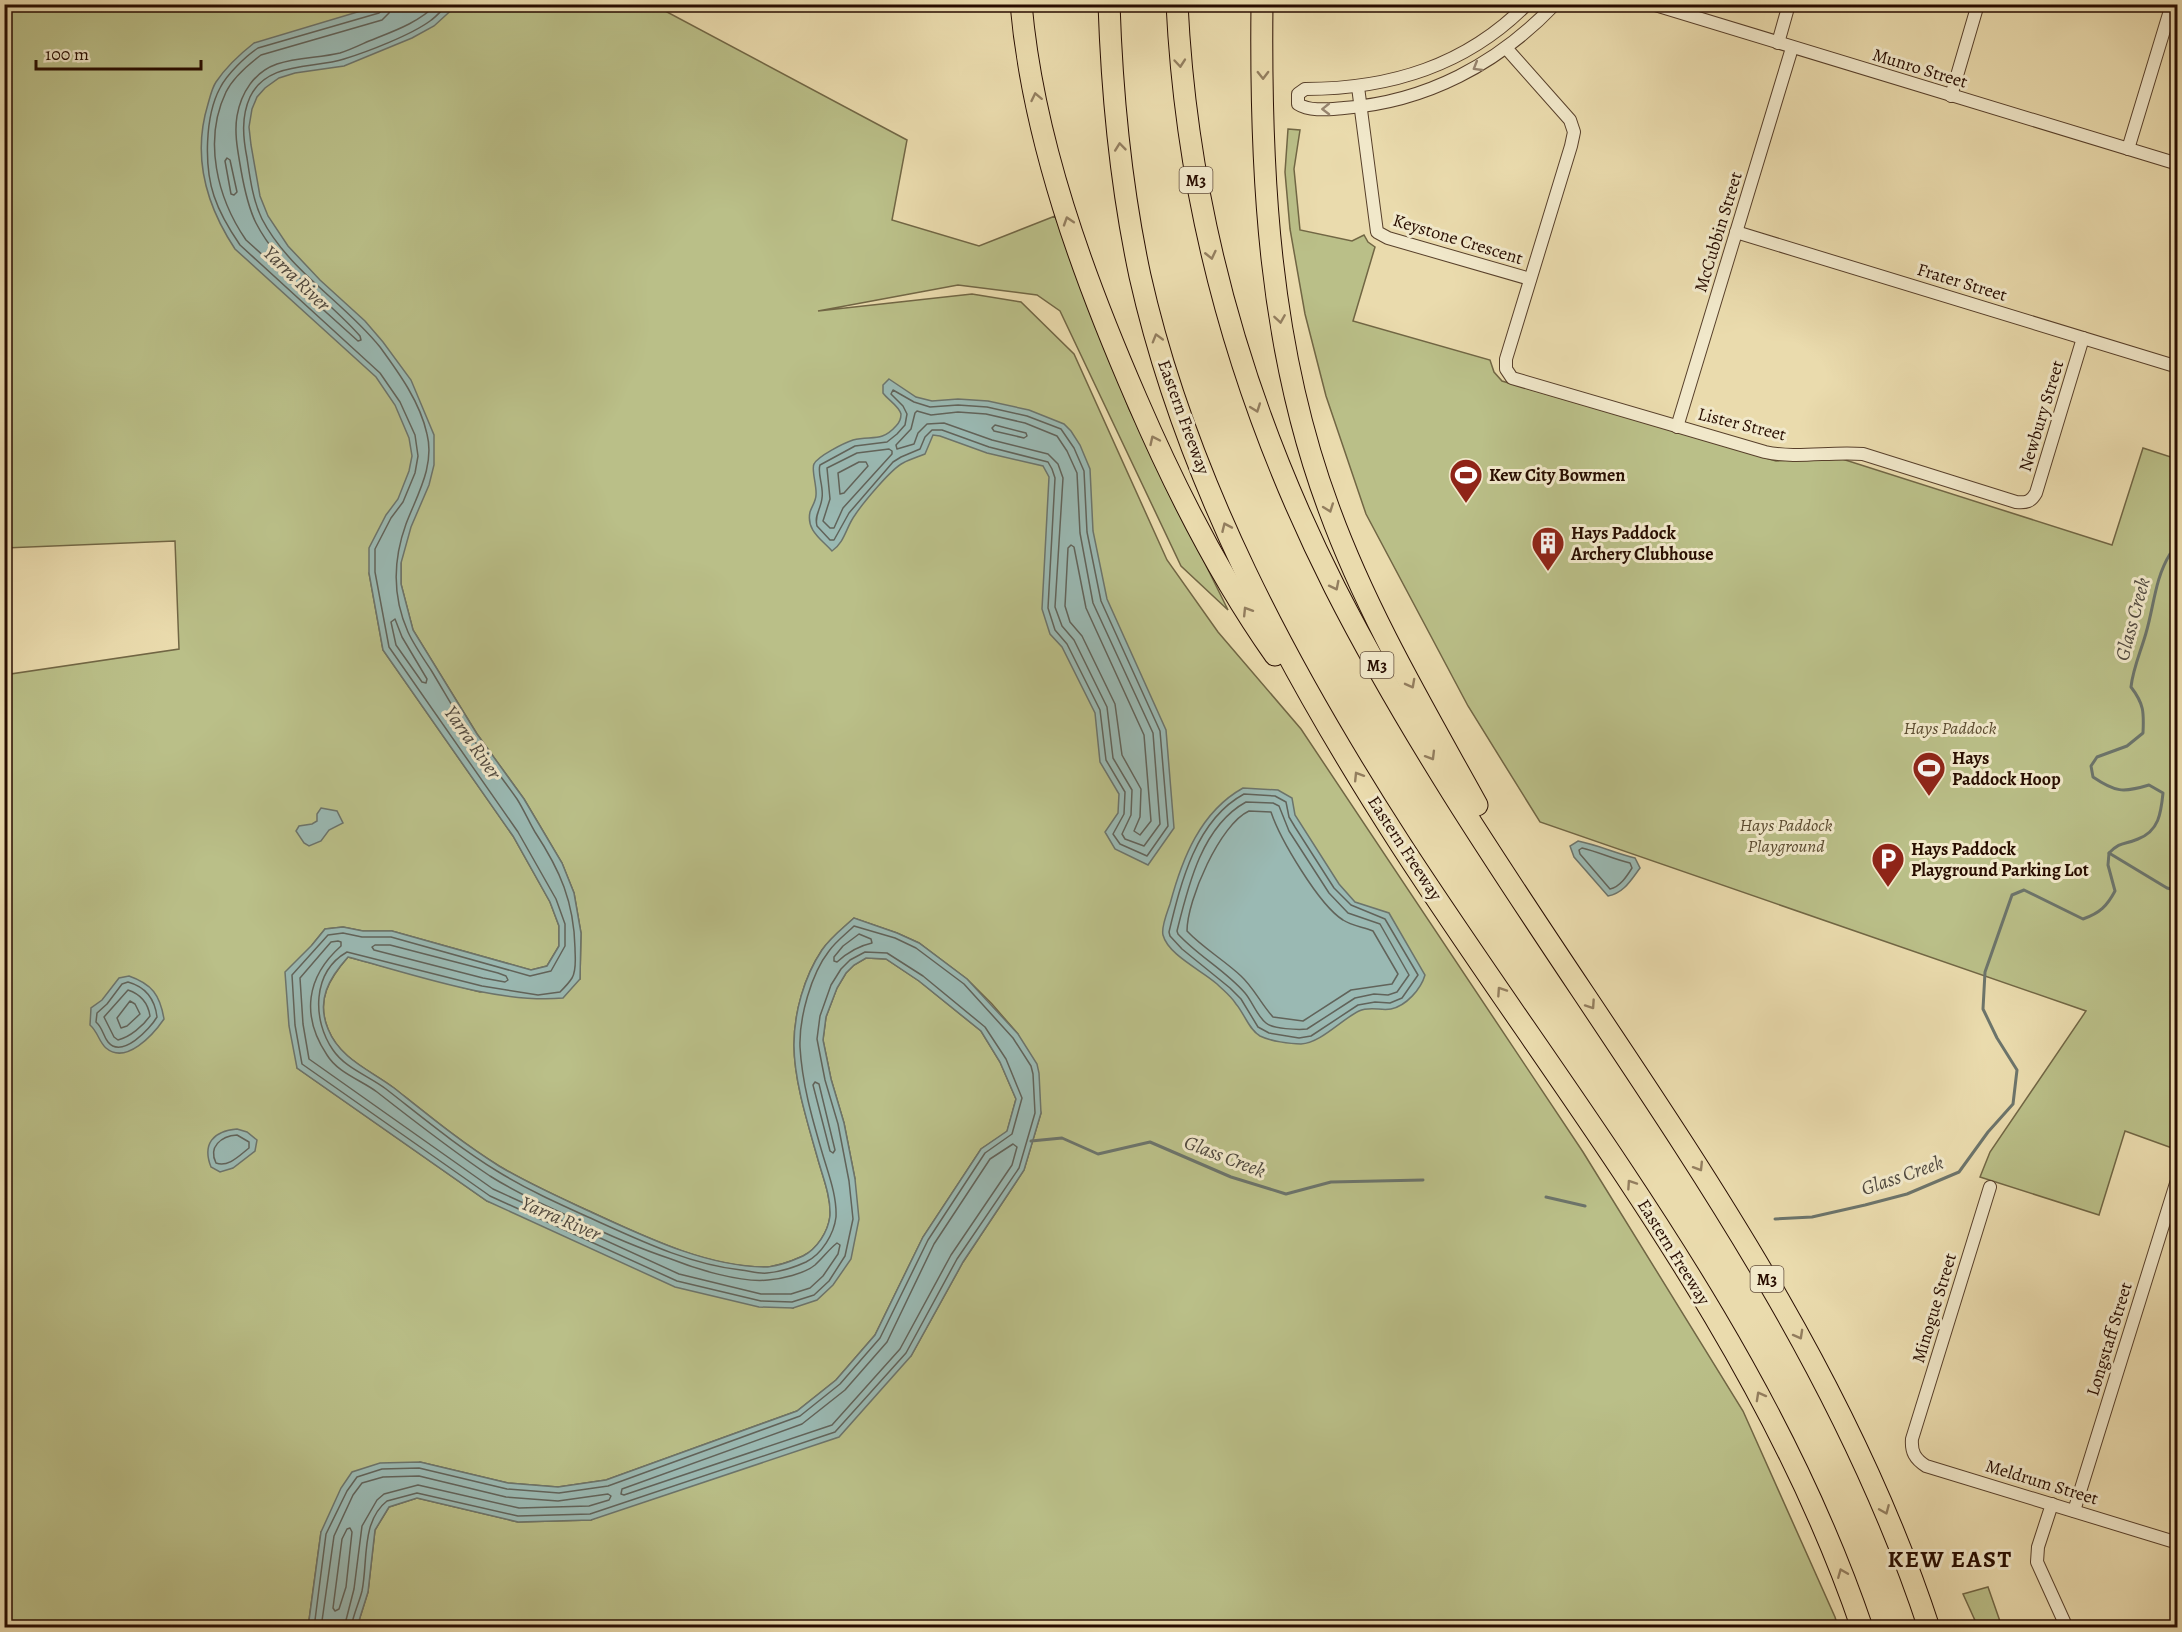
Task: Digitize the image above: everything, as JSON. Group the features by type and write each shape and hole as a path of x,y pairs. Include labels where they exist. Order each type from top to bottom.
{"highway":[{"path":"1012,4 1024,37"},
{"path":"1021,4 1024,37 1049,154 1067,217 1113,346 1181,497 1227,579 1269,647 1340,746"},
{"name":"Eastern Freeway","path":"1109,4 1111,63 1125,185 1140,275 1167,373 1207,482 1239,556 1303,683 1401,844 1675,1250 1726,1335 1773,1419 1805,1486 1837,1560 1862,1628"},
{"name":"M3","path":"1177,4 1187,121 1208,240 1238,352 1277,462 1335,588 1440,772 1695,1162 1794,1326 1872,1481 1902,1553 1929,1628"},
{"path":"1262,11 1266,183 1271,262 1292,384 1314,466 1343,546 1384,632 1559,956"}],"street":[{"path":"1527,4 1500,29 1454,57 1404,77 1358,87 1305,89 1301,91 1297,99 1298,104 1306,108 1361,107 1398,100 1441,86 1507,49 1555,4"},
{"name":"Munro Street","path":"1652,4 2178,164"},
{"path":"1778,43 1789,4"},
{"path":"1951,96 1978,4"},
{"path":"2128,149 2172,4"},
{"name":"McCubbin Street","path":"1677,427 1792,48"},
{"name":"Keystone Crescent","path":"1507,49 1570,120 1574,132 1506,359 1508,374 1517,380"},
{"name":"Keystone Crescent","path":"1358,87 1377,232 1388,238 1530,279"},
{"name":"Frater Street","path":"1736,232 2178,366"},
{"name":"Newbury Street","path":"2029,502 2036,493 2083,338"},
{"name":"Lister Street","path":"1517,380 1775,454 1863,454 2016,502 2029,502"},
{"name":"Longstaff Street","path":"2074,1511 2178,1177"},
{"name":"Minogue Street","path":"1912,1439 1990,1187"},
{"name":"Meldrum Street","path":"1912,1439 1913,1453 1926,1466 2178,1543"},
{"path":"2052,1504 2038,1547 2037,1562 2067,1628"}],"green space":[{"path":"5,5 654,5 907,140 892,220 979,246 1055,216 1129,409 1228,610 1181,566 1060,311 1037,295 958,285 818,311 972,294 1021,302 1074,354 1167,560 1218,632 1301,729 1583,1152 1743,1411 1838,1627 357,1627 368,1592 375,1530 389,1507 417,1498 518,1522 591,1520 911,1356 963,1262 1024,1170 1041,1113 1018,1034 992,1004 967,979 919,943 854,918 829,941 810,972 801,996 794,1033 796,1074 828,1196 829,1222 813,1249 803,1256 779,1265 742,1266 696,1256 652,1239 543,1190 485,1157 394,1088 356,1063 333,1039 323,1009 326,990 335,973 348,957 480,992 580,979 581,933 574,893 562,863 524,799 477,734 413,630 401,584 401,563 369,573 383,650 513,836 550,902 559,926 559,946 547,966 531,970 392,931 363,931 343,927 325,929 312,945 297,1068 487,1201 793,1308 855,1179 844,1123 831,1079 823,1040 826,1017 837,988 854,965 866,958 886,959 919,981 981,1031 1000,1062 1016,1099 1007,1132 981,1149 923,1237 875,1335 836,1380 797,1411 606,1480 558,1487 508,1483 420,1462 321,1532 308,1627 5,1627 4,675 179,649 175,541 5,548"},
{"name":"Hays Paddock","path":"1288,129 1300,130 1294,169 1300,230 1352,241 1364,235 1375,247 1353,321 1490,360 1494,372 1502,381 1776,461 1836,457 2112,545 2143,448 2177,459 2177,1132 2172,1148 2125,1131 2099,1215 1980,1177 1990,1152 2086,1011 1540,822 1468,706 1366,514 1326,396 1305,314 1290,229 1285,172"},
{"path":"1988,1587 2002,1627 1978,1627 1963,1594"}],"water":[{"name":"Yarra River","path":"384,4 457,5 434,26 412,38 344,66 295,73 279,78 265,88 257,97 252,109 249,127 260,196 268,216 288,246 320,280 365,321 411,380 434,435 434,465 429,485 411,527 401,563 401,584 413,630 477,734 524,799 562,863 574,893 581,933 580,979 563,998 511,997 455,986 348,957 330,981 324,999 325,1018 333,1039 356,1063 510,1173 676,1249 720,1262 742,1265 774,1266 803,1256 817,1244 829,1222 828,1196 796,1074 794,1033 801,996 810,972 829,941 854,918 919,943 967,979 1018,1034 1037,1064 1041,1113 1024,1170 963,1262 911,1356 839,1437 591,1520 518,1522 417,1498 389,1507 375,1530 368,1592 357,1627 308,1628 321,1532 341,1488 352,1472 380,1463 420,1462 508,1483 558,1487 606,1480 797,1411 836,1380 875,1335 923,1237 981,1149 1007,1131 1016,1099 1000,1062 981,1031 919,981 886,959 866,958 854,965 837,988 826,1017 823,1040 831,1079 844,1123 855,1179 859,1219 851,1259 833,1285 817,1300 793,1308 759,1307 675,1287 487,1201 297,1068 289,1026 285,972 325,929 343,927 363,931 392,931 531,970 547,966 559,946 559,926 550,902 513,836 383,650 369,573 369,548 386,515 398,499 412,456 409,438 395,405 376,377 235,249 216,215 205,180 201,142 203,123 216,82 234,61 254,43"},
{"path":"889,379 916,397 932,401 958,399 988,401 1029,410 1064,424 1080,445 1090,469 1093,531 1107,599 1166,730 1174,828 1148,865 1115,849 1105,832 1118,813 1119,794 1100,762 1095,713 1062,647 1050,634 1042,609 1049,477 1043,466 987,453 933,435 925,454 898,466 864,503 843,539 832,551 812,529 809,518 816,497 813,470 816,461 853,440 881,437 899,422 900,411 883,393 883,385"},
{"path":"1243,788 1278,790 1292,798 1295,815 1339,884 1355,902 1389,913 1425,975 1407,1001 1391,1009 1359,1011 1309,1043 1274,1041 1256,1033 1229,996 1211,979 1179,956 1166,942 1163,935 1164,924 1180,870 1195,838 1215,810"},
{"path":"321,808 337,811 343,823 329,830 321,841 309,846 304,843 296,831 299,826 317,821 317,814"},
{"path":"1578,841 1635,858 1640,868 1623,889 1608,896 1574,857 1570,846"},
{"path":"129,976 154,991 164,1019 138,1046 122,1053 114,1052 104,1046 90,1025 91,1008 102,1000 119,978"},
{"path":"237,1129 247,1132 257,1140 255,1151 233,1168 220,1172 211,1167 209,1145 216,1136"}],"waterway":[{"name":"Glass Creek","path":"1775,1219 1812,1217 1865,1205 1907,1194 1959,1172 1988,1132 2013,1104 2017,1070 1997,1038 1983,1009 1985,972 2012,895 2024,890 2083,919 2094,914 2106,905 2115,891 2108,865 2109,853 2120,845 2145,836 2158,820 2163,793 2149,785 2126,790 2107,786 2093,777 2091,766 2097,757 2127,746 2143,733 2142,708 2131,687 2132,680 2161,573 2170,554 2178,553"},
{"path":"2109,853 2167,888 2178,891"},
{"name":"Glass Creek","path":"1031,1141 1062,1138 1098,1154 1150,1142 1231,1177 1286,1194 1331,1182 1423,1180"},
{"name":"Glass Creek","path":"1546,1197 1585,1206"}],"place":[{"name":"Kew City Bowmen","path":"1466,504"},
{"name":"Hays Paddock Archery Clubhouse","path":"1548,572"},
{"name":"Hays Paddock Hoop","path":"1929,797"},
{"name":"Hays Paddock Playground Parking Lot","path":"1888,888"}],"district":[{"name":"KEW EAST","path":"1950,1559"}],"park label":[{"name":"Hays Paddock Playground","path":"1786,835"}]}
